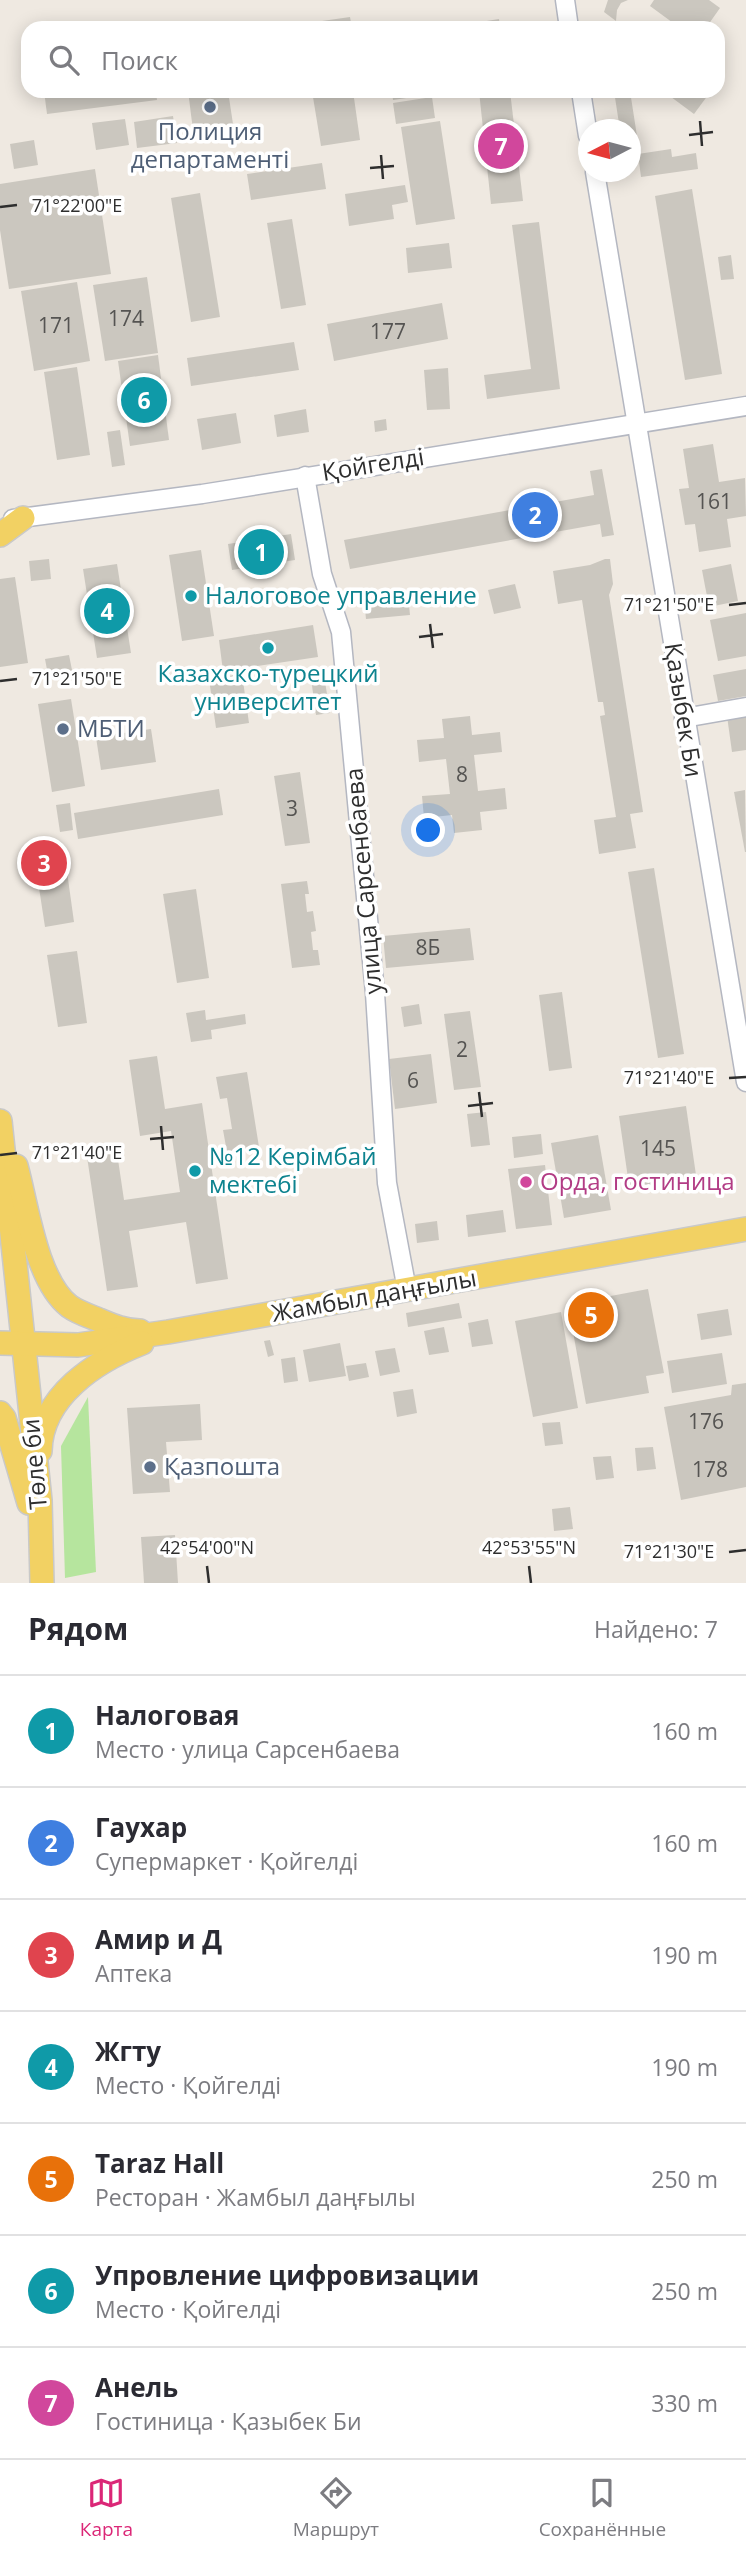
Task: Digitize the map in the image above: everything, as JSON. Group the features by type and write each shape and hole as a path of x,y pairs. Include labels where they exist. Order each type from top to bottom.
{"main road":[{"path":"0,511 23,518"},
{"path":"0,534 23,518"},
{"path":"0,1104 44,1275 56,1292 70,1307 125,1331 168,1332"},
{"name":"Төле би","path":"0,1121 11,1344 40,1500 42,1583"},
{"name":"Жамбыл даңғылы","path":"11,1344 78,1345 168,1332 746,1229"},
{"path":"40,1500 41,1436 56,1403 82,1376 124,1350 168,1332"},
{"path":"0,1413 4,1418 41,1541"}],"street":[{"path":"565,0 568,21"},
{"path":"581,98 586,119"},
{"name":"Қазыбек Би","path":"597,182 746,1082"},
{"name":"Қойгелді","path":"0,521 202,494 305,475 746,406"},
{"name":"улица Сарсенбаева","path":"305,475 322,574 341,632 375,993 387,1183 407,1290"},
{"path":"684,718 746,707"}],"green space":[{"path":"88,1397 96,1572 65,1578 61,1446"}],"building":[{"path":"608,0 628,0 621,3 617,10 616,21 604,12"},
{"path":"654,0 709,0 720,8 711,21 670,21 650,6"},
{"path":"350,17 351,21 322,21"},
{"path":"45,98 157,98 157,100 47,114"},
{"name":"Полиция департаменті","path":"189,98 229,98 233,124 193,130"},
{"path":"313,98 354,98 360,140 321,146"},
{"path":"432,98 435,118 396,124 393,103"},
{"path":"480,98 511,98 523,201 491,204"},
{"path":"615,98 631,98 634,119 618,119"},
{"path":"672,98 706,98 694,114"},
{"path":"173,116 177,143 137,148 134,122"},
{"path":"125,119 129,145 96,150 92,123"},
{"path":"440,121 455,219 416,225 401,127"},
{"path":"34,140 38,165 14,169 10,144"},
{"path":"671,149 672,157 696,153 698,169 641,177 641,154"},
{"path":"322,163 326,189 251,200 247,174"},
{"path":"95,169 111,274 9,289 0,230 0,184"},
{"path":"405,185 408,202 392,205 394,219 349,226 345,194"},
{"path":"692,189 722,374 685,380 655,196"},
{"path":"200,193 220,317 191,322 171,198"},
{"path":"292,219 306,305 281,309 267,223"},
{"path":"539,222 560,389 487,399 484,375 531,369 512,225"},
{"path":"449,243 452,268 408,273 406,248"},
{"path":"731,255 734,279 721,280 718,257"},
{"path":"147,277 158,353 105,361 93,285"},
{"path":"77,282 90,361 34,371 21,291"},
{"path":"442,303 448,339 334,361 327,324"},
{"path":"294,342 299,370 191,386 187,358"},
{"path":"158,355 169,440 130,446 118,361"},
{"path":"77,367 90,455 57,460 44,372"},
{"path":"448,368 450,409 427,410 424,370"},
{"path":"306,409 309,432 277,437 274,415"},
{"path":"236,413 241,443 202,450 197,419"},
{"path":"386,419 387,430 375,432 374,421"},
{"path":"120,430 125,465 112,467 107,432"},
{"path":"713,444 719,482 745,478 746,516 727,519 731,547 699,552 695,524 685,525 679,489 689,488 683,449"},
{"path":"602,469 614,535 602,537 600,524 350,569 344,540 594,495 590,471"},
{"path":"291,534 295,560 232,570 228,544"},
{"name":"Налоговое управление","path":"201,550 214,636 182,641 169,555"},
{"path":"49,559 51,579 31,581 29,561"},
{"path":"610,559 613,584 609,595 643,812 630,814 636,848 599,854 594,820 616,817 600,716 605,715 603,702 598,702 582,600 558,604 553,571 590,565"},
{"path":"117,564 131,653 97,658 83,569"},
{"path":"731,564 738,601 709,607 702,570"},
{"path":"15,577 28,663 0,667 0,579"},
{"path":"515,584 521,608 494,614 488,590"},
{"path":"408,595 410,615 366,619 364,598"},
{"path":"746,613 746,656 718,661 710,620"},
{"name":"Казахско-турецкий университет","path":"313,625 318,657 223,671 219,640"},
{"path":"69,655 73,675 49,680 45,659"},
{"path":"323,669 330,713 316,715 310,671"},
{"path":"746,669 746,696 718,701 713,675"},
{"path":"242,674 249,723 216,728 209,679"},
{"path":"71,699 85,786 52,792 38,704"},
{"path":"746,713 746,750 732,752 727,716"},
{"path":"470,716 472,735 500,732 502,752 474,755 478,791 505,788 507,809 480,812 482,830 454,833 452,815 424,818 422,796 450,794 446,759 419,762 417,740 444,738 442,719"},
{"path":"151,729 156,762 101,770 96,737"},
{"path":"300,772 310,843 285,846 274,776"},
{"path":"219,789 223,815 78,839 74,813"},
{"path":"745,790 746,852 734,792"},
{"path":"70,803 73,830 60,832 56,805"},
{"path":"64,850 74,922 45,927 34,855"},
{"path":"654,868 684,1054 658,1058 628,872"},
{"path":"307,881 307,912 313,911 316,931 311,932 313,950 318,950 320,965 292,968 281,884"},
{"path":"196,889 209,978 177,983 163,894"},
{"path":"470,928 474,960 386,968 383,936"},
{"path":"77,951 87,1023 58,1027 47,955"},
{"path":"562,992 572,1068 549,1071 539,995"},
{"path":"419,1004 422,1024 404,1027 401,1007"},
{"path":"205,1010 206,1020 245,1014 246,1024 211,1030 212,1039 191,1042 186,1013"},
{"path":"470,1011 481,1087 454,1090 444,1014"},
{"path":"431,1054 437,1103 395,1109 389,1059"},
{"name":"№12 Керімбай мектебі","path":"157,1056 165,1109 202,1103 228,1279 196,1284 186,1222 129,1231 138,1287 107,1291 86,1150 116,1146 124,1200 180,1192 171,1131 140,1136 129,1060"},
{"path":"247,1072 259,1147 227,1152 223,1130 232,1129 227,1098 220,1099 216,1077"},
{"path":"686,1106 697,1182 630,1192 619,1116"},
{"path":"486,1112 490,1145 471,1147 467,1114"},
{"path":"541,1134 543,1154 514,1158 512,1137"},
{"path":"598,1135 611,1210 564,1218 551,1143"},
{"path":"545,1165 552,1225 516,1229 508,1169"},
{"path":"503,1210 506,1232 468,1237 466,1215"},
{"path":"437,1221 439,1240 417,1243 415,1224"},
{"path":"648,1289 664,1373 646,1376 649,1393 586,1404 568,1304"},
{"path":"459,1303 462,1318 408,1327 406,1313"},
{"path":"728,1309 732,1335 701,1340 697,1314"},
{"path":"561,1312 578,1408 533,1417 515,1321"},
{"path":"488,1319 493,1344 472,1347 468,1323"},
{"path":"444,1327 449,1352 429,1355 424,1331"},
{"path":"270,1340 274,1355 268,1357 264,1341"},
{"path":"340,1343 346,1376 309,1382 303,1350"},
{"path":"395,1348 400,1372 380,1376 375,1351"},
{"path":"722,1353 727,1384 672,1393 667,1361"},
{"path":"295,1357 298,1381 284,1383 281,1359"},
{"path":"366,1363 369,1377 349,1381 346,1366"},
{"path":"746,1383 746,1487 681,1500 664,1407 731,1395 732,1385"},
{"path":"413,1389 417,1413 397,1417 393,1392"},
{"name":"Қазпошта","path":"200,1404 202,1440 166,1442 170,1492 133,1494 127,1408"},
{"path":"560,1422 563,1444 545,1446 542,1423"},
{"path":"653,1447 656,1469 637,1471 635,1448"},
{"path":"611,1456 614,1478 596,1480 593,1457"},
{"path":"570,1507 573,1529 554,1531 552,1509"},
{"path":"175,1535 178,1583 144,1583 141,1537"}],"place":[{"name":"Полиция департаменті","path":"210,107"},
{"name":"Анель","path":"501,146"},
{"name":"Упровление цифровизации","path":"144,400"},
{"name":"Гаухар","path":"535,515"},
{"name":"Налоговая","path":"261,552"},
{"name":"Налоговое управление","path":"191,596"},
{"name":"Жгту","path":"107,611"},
{"name":"Казахско-турецкий университет","path":"268,648"},
{"name":"МБТИ","path":"63,729"},
{"name":"Амир и Д","path":"44,863"},
{"name":"№12 Керімбай мектебі","path":"195,1171"},
{"name":"Орда, гостиница","path":"526,1182"},
{"name":"Taraz Hall","path":"591,1315"},
{"name":"Қазпошта","path":"150,1467"}]}
